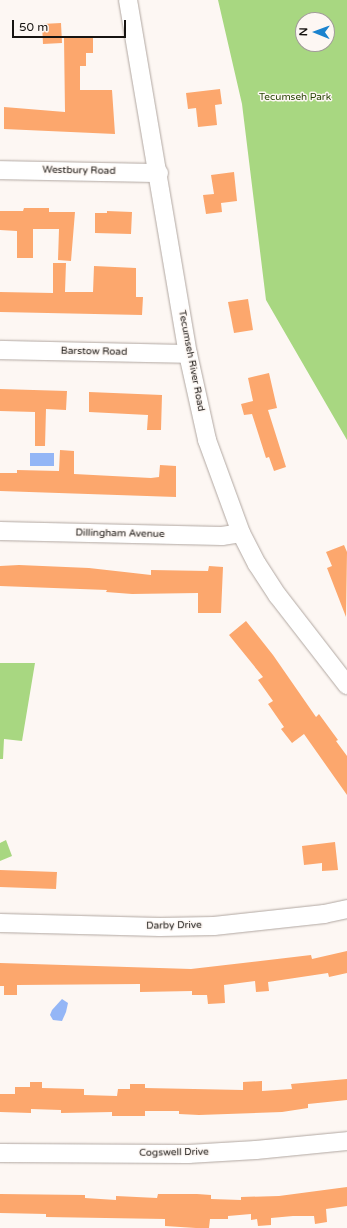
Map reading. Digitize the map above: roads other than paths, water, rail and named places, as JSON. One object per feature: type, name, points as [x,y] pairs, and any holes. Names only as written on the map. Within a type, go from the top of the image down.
[{"type":"street","name":"Tecumseh River Road","points":[[128,0],[159,173],[188,354],[207,440],[241,533],[278,596],[347,685]]},
{"type":"street","name":"Westbury Road","points":[[0,170],[159,173]]},
{"type":"street","name":"Barstow Road","points":[[0,350],[188,354]]},
{"type":"street","name":"Dillingham Avenue","points":[[0,531],[222,536],[241,533]]},
{"type":"street","name":"Darby Drive","points":[[0,923],[160,927],[214,926],[324,914],[347,908]]},
{"type":"street","name":"Cogswell Drive","points":[[0,1153],[188,1154],[256,1150],[347,1141]]},
{"type":"water","points":[[30,453],[54,453],[54,466],[30,466]]},
{"type":"water","points":[[62,999],[68,1003],[66,1012],[62,1021],[53,1020],[50,1015],[52,1010]]},
{"type":"park label","name":"Tecumseh Park","points":[[295,98]]}]
